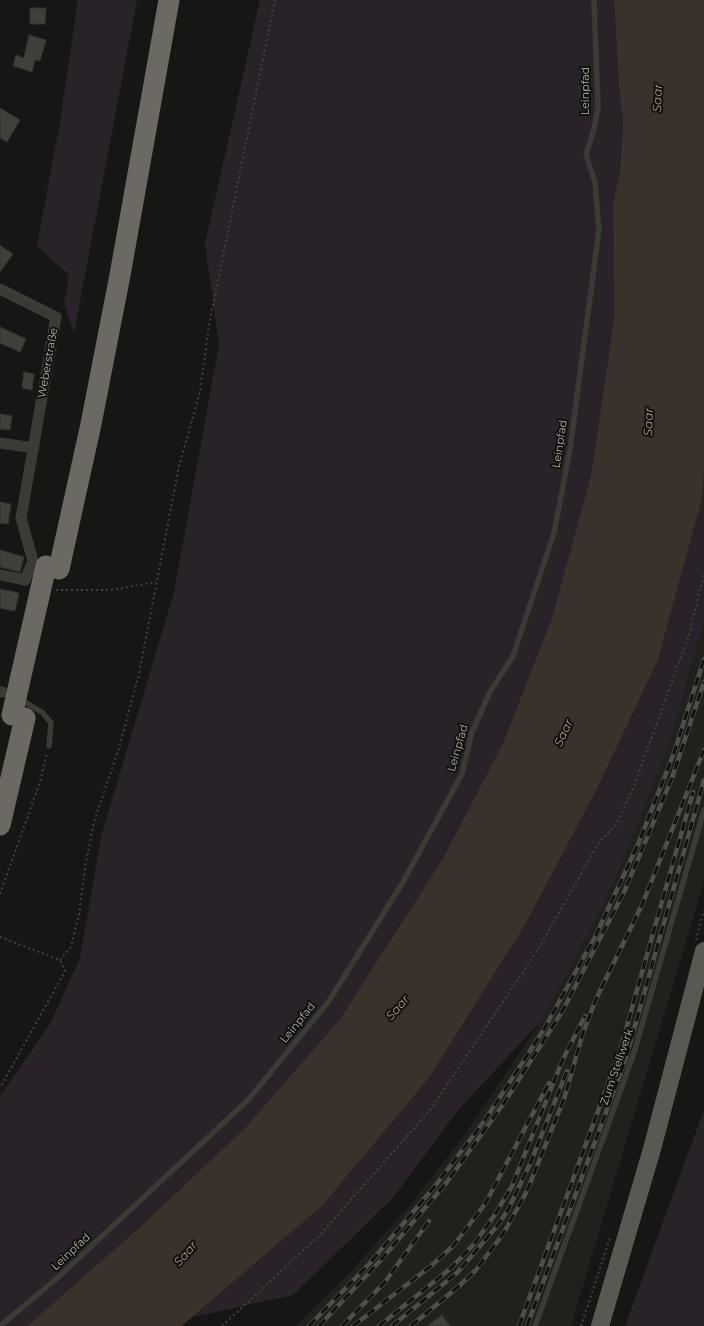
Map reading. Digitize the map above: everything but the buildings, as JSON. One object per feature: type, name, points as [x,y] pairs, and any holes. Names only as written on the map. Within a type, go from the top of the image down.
[{"type":"highway","points":[[52,568],[77,420],[106,271],[154,0]]},
{"type":"highway","points":[[0,825],[20,711],[52,568],[91,424],[120,275],[169,0]]},
{"type":"highway","points":[[0,765],[20,711]]},
{"type":"main road","points":[[600,1326],[652,1149],[704,951]]},
{"type":"street","name":"Weberstraße","points":[[0,289],[56,317],[34,448]]},
{"type":"street","points":[[0,443],[34,448],[21,518],[33,561],[25,580],[0,575]]},
{"type":"lane","name":"Leinpfad","points":[[0,1326],[55,1280],[248,1100],[329,1001],[403,882],[462,774],[472,732],[490,692],[513,656],[552,540],[570,449],[599,230],[595,182],[586,155],[594,129],[598,108],[594,0]]},
{"type":"lane","points":[[46,597],[48,590]]},
{"type":"lane","points":[[1,692],[20,711],[43,713],[51,723],[50,746]]},
{"type":"lane","points":[[20,711],[26,693]]},
{"type":"lane","name":"Zum Stellwerk","points":[[535,1326],[633,1056],[704,810]]},
{"type":"path","points":[[60,960],[71,946],[80,914],[85,868],[94,822],[119,748],[139,674],[179,466],[200,392],[209,325],[275,0]]},
{"type":"path","points":[[222,1326],[319,1236],[431,1109],[539,948],[599,842],[616,824],[634,786],[689,635],[704,574]]},
{"type":"path","points":[[65,591],[111,590],[156,582]]},
{"type":"path","points":[[0,894],[40,782],[50,746]]},
{"type":"path","points":[[0,937],[60,960]]},
{"type":"path","points":[[0,1088],[64,971],[60,960]]},
{"type":"shaded area","points":[[78,0],[137,0],[74,333],[64,304],[69,275],[37,246],[60,122]]},
{"type":"shaded area","points":[[260,0],[614,0],[619,89],[623,120],[620,170],[613,203],[614,319],[591,475],[551,621],[502,745],[443,858],[340,1019],[245,1128],[141,1226],[27,1326],[0,1326],[0,1096],[50,1024],[80,958],[101,837],[174,592],[219,344],[205,244]]},
{"type":"shaded area","points":[[704,471],[704,622],[672,734],[631,841],[599,912],[541,1021],[459,1109],[392,1199],[293,1295],[193,1317],[322,1206],[429,1078],[525,925],[597,789],[658,660],[702,499]]},
{"type":"shaded area","points":[[704,622],[704,881],[571,1326],[295,1326],[338,1285],[406,1210],[463,1137],[541,1021],[682,701]]},
{"type":"shaded area","points":[[704,1110],[704,1326],[625,1326]]},
{"type":"water","name":"Saar","points":[[614,0],[704,0],[704,471],[702,499],[658,660],[597,789],[525,925],[429,1078],[322,1206],[182,1326],[27,1326],[141,1226],[245,1128],[340,1019],[443,858],[502,745],[551,621],[591,475],[614,319],[613,203],[620,170],[623,120],[619,89]]},
{"type":"railway","points":[[309,1326],[369,1264],[435,1186],[485,1120],[543,1031],[596,935],[639,842],[674,753],[704,659]]},
{"type":"railway","points":[[319,1326],[380,1261],[447,1182],[504,1103],[563,1010],[625,890],[672,778],[704,682]]},
{"type":"railway","points":[[411,1326],[476,1270],[503,1234],[527,1191],[564,1099],[583,1033],[596,999],[642,905],[704,750]]},
{"type":"railway","points":[[527,1326],[626,1058],[704,780]]},
{"type":"railway","points":[[519,1326],[619,1054],[693,792]]},
{"type":"railway","points":[[379,1326],[451,1268],[474,1244],[494,1216],[512,1186],[563,1059],[585,1016]]},
{"type":"railway","points":[[392,1326],[457,1273],[497,1226],[508,1210],[530,1164],[567,1071]]},
{"type":"railway","points":[[353,1326],[431,1266],[453,1246],[485,1204],[549,1083]]},
{"type":"railway","points":[[342,1326],[385,1282],[429,1221]]}]
